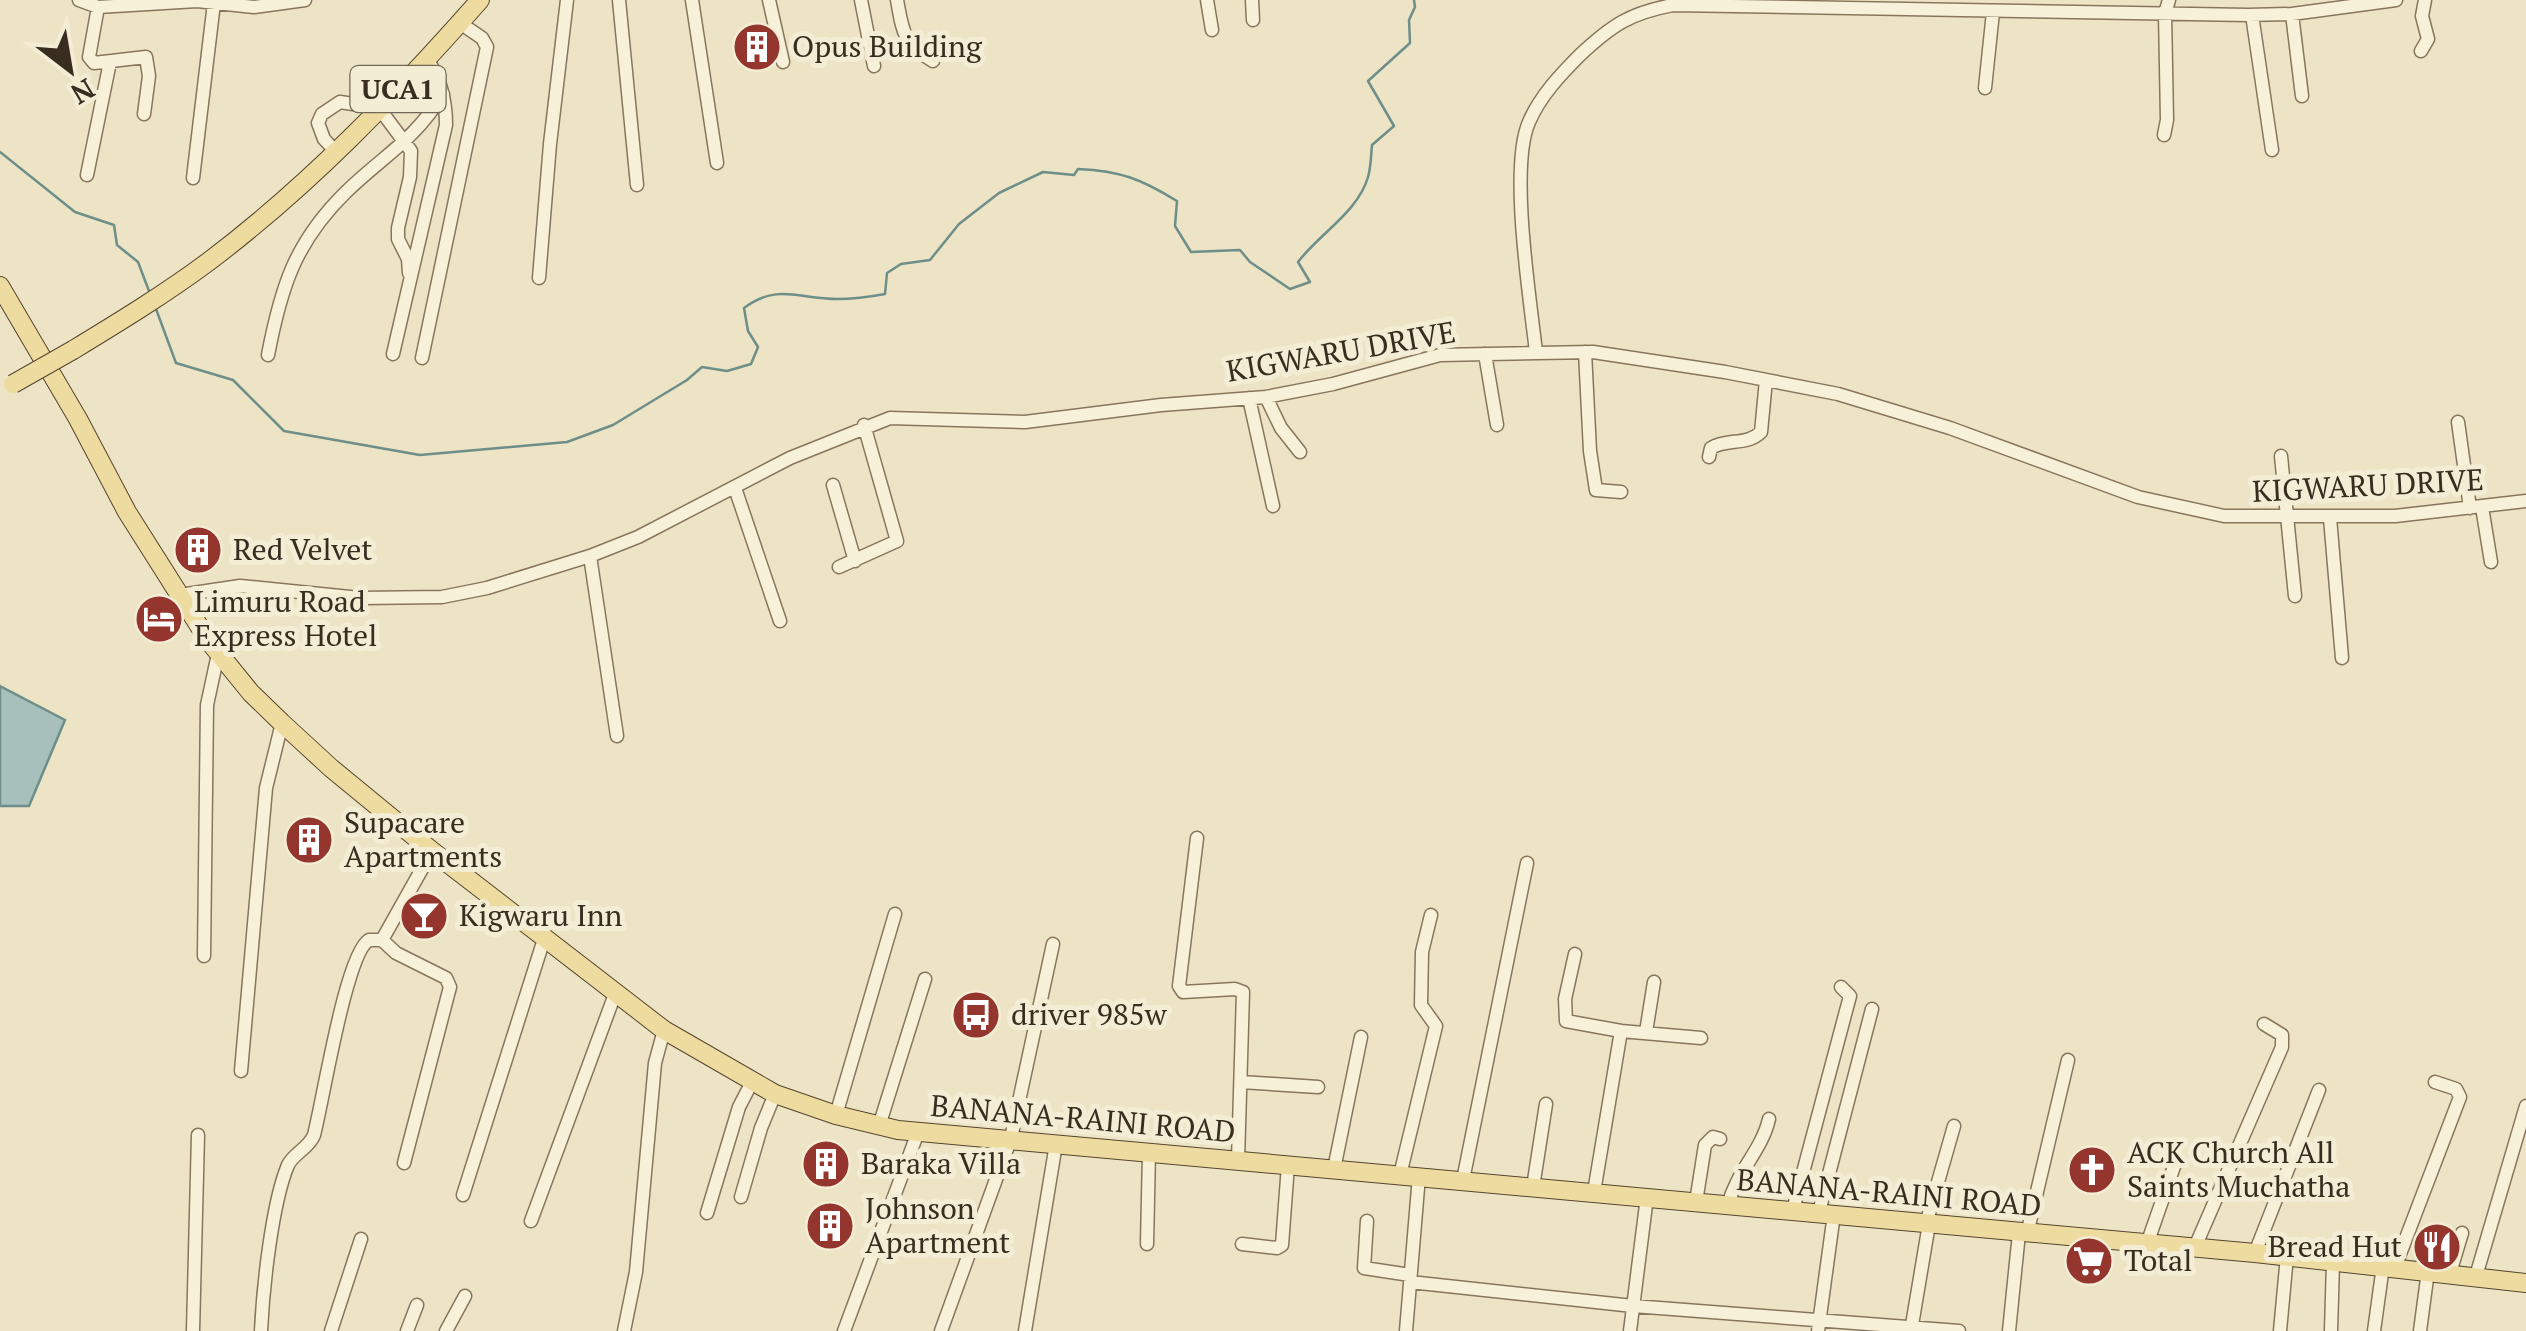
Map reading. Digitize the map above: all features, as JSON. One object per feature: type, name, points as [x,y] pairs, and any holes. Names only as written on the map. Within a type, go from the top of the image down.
[{"type":"main road","name":"UCA1","points":[[0,390],[73,350],[209,262],[312,176],[480,0]]},
{"type":"main road","name":"BANANA-RAINI ROAD","points":[[0,286],[128,512],[218,654],[251,693],[331,768],[615,994],[664,1030],[775,1094],[836,1115],[918,1132],[2196,1247],[2526,1283]]},
{"type":"street","points":[[79,0],[98,7],[214,3],[254,7],[305,0]]},
{"type":"street","points":[[539,278],[567,0]]},
{"type":"street","points":[[619,0],[637,185]]},
{"type":"street","points":[[692,0],[718,162]]},
{"type":"street","points":[[770,0],[783,62]]},
{"type":"street","points":[[861,0],[874,66]]},
{"type":"street","points":[[897,0],[907,41],[914,50],[934,61]]},
{"type":"street","points":[[1207,0],[1212,30]]},
{"type":"street","points":[[1252,0],[1253,20]]},
{"type":"street","points":[[2250,0],[2249,15],[2272,150]]},
{"type":"street","points":[[1536,352],[1522,175],[1522,144],[1529,121],[1562,72],[1612,26],[1642,11],[1699,3],[1993,12],[2051,6],[2167,7],[2249,15],[2292,14],[2396,0]]},
{"type":"street","points":[[2421,51],[2428,44],[2422,16],[2425,0]]},
{"type":"street","points":[[193,178],[214,3]]},
{"type":"street","points":[[98,7],[88,57],[94,64],[142,55],[148,60],[144,114]]},
{"type":"street","points":[[2164,134],[2167,7]]},
{"type":"street","points":[[1985,88],[1993,12]]},
{"type":"street","points":[[2292,14],[2302,96]]},
{"type":"street","points":[[422,358],[487,47],[482,38],[460,22]]},
{"type":"street","points":[[393,354],[446,125],[443,94],[436,71],[426,58]]},
{"type":"street","points":[[87,174],[110,62]]},
{"type":"street","points":[[268,355],[278,303],[308,235],[348,190],[424,124],[443,94]]},
{"type":"street","points":[[336,152],[320,132],[318,122],[332,105],[347,101],[379,108],[391,127],[407,141],[412,161],[398,239],[408,259],[409,286]]},
{"type":"street","points":[[1585,352],[1596,490],[1621,492]]},
{"type":"street","name":"KIGWARU DRIVE","points":[[180,595],[240,586],[360,598],[442,597],[487,588],[590,556],[638,536],[790,458],[890,418],[1025,422],[1266,397],[1333,384],[1440,355],[1585,352],[1838,394],[1950,428],[2138,498],[2224,516],[2395,516],[2526,501]]},
{"type":"street","points":[[1485,354],[1497,425]]},
{"type":"street","points":[[1709,456],[1717,444],[1750,440],[1761,432],[1766,380]]},
{"type":"street","points":[[1266,397],[1281,428],[1300,452]]},
{"type":"street","points":[[1250,398],[1274,506]]},
{"type":"street","points":[[2458,422],[2490,562]]},
{"type":"street","points":[[839,567],[893,546],[898,536],[864,426]]},
{"type":"street","points":[[2281,456],[2295,596]]},
{"type":"street","points":[[833,486],[855,560]]},
{"type":"street","points":[[735,488],[780,621]]},
{"type":"street","points":[[2330,518],[2342,658]]},
{"type":"street","points":[[590,556],[617,736]]},
{"type":"street","points":[[204,956],[207,705],[218,654]]},
{"type":"street","points":[[241,1071],[266,788],[282,723]]},
{"type":"street","points":[[1197,838],[1179,986],[1187,992],[1243,992],[1238,1160]]},
{"type":"street","points":[[382,940],[432,851]]},
{"type":"street","points":[[1463,1180],[1527,863]]},
{"type":"street","points":[[836,1115],[895,914]]},
{"type":"street","points":[[1406,1331],[1409,1176],[1436,1026],[1421,1004],[1422,952],[1430,915]]},
{"type":"street","points":[[463,1196],[544,939]]},
{"type":"street","points":[[261,1331],[275,1217],[288,1164],[312,1142],[346,985],[358,949],[369,940],[382,940],[396,953],[446,978],[450,986],[404,1163]]},
{"type":"street","points":[[941,1331],[1011,1138],[1053,944]]},
{"type":"street","points":[[1575,954],[1564,1019],[1621,1031],[1701,1038]]},
{"type":"street","points":[[878,1126],[925,979]]},
{"type":"street","points":[[1646,1032],[1654,982]]},
{"type":"street","points":[[1793,1210],[1850,996],[1841,987]]},
{"type":"street","points":[[531,1220],[615,994]]},
{"type":"street","points":[[1818,1326],[1826,1213],[1872,1010]]},
{"type":"street","points":[[2196,1247],[2282,1047],[2282,1035],[2264,1024]]},
{"type":"street","points":[[624,1331],[636,1272],[656,1063],[664,1030]]},
{"type":"street","points":[[1594,1192],[1621,1031]]},
{"type":"street","points":[[1334,1169],[1362,1037]]},
{"type":"street","points":[[2009,1331],[2023,1233],[2068,1060]]},
{"type":"street","points":[[707,1213],[738,1107],[752,1082]]},
{"type":"street","points":[[1241,1082],[1318,1087]]},
{"type":"street","points":[[2374,1331],[2389,1266],[2460,1098],[2456,1089],[2435,1082]]},
{"type":"street","points":[[2255,1253],[2319,1090]]},
{"type":"street","points":[[741,1197],[775,1094]]},
{"type":"street","points":[[1533,1187],[1546,1104]]},
{"type":"street","points":[[2476,1276],[2526,1106]]},
{"type":"street","points":[[1728,1204],[1738,1175],[1761,1141],[1769,1119]]},
{"type":"street","points":[[1911,1330],[1927,1224],[1954,1126]]},
{"type":"street","points":[[844,1331],[918,1132]]},
{"type":"street","points":[[193,1331],[198,1136]]},
{"type":"street","points":[[1696,1202],[1705,1145],[1713,1137],[1720,1139]]},
{"type":"street","points":[[1025,1331],[1056,1144]]},
{"type":"street","points":[[1147,1244],[1148,1152]]},
{"type":"street","points":[[2147,1244],[2176,1158]]},
{"type":"street","points":[[1242,1244],[1277,1248],[1282,1245],[1288,1165]]},
{"type":"street","points":[[1630,1331],[1648,1197]]},
{"type":"street","points":[[1367,1221],[1364,1268],[1410,1279],[1818,1326],[1959,1331]]},
{"type":"street","points":[[2450,1274],[2462,1233]]},
{"type":"street","points":[[331,1331],[362,1238]]},
{"type":"street","points":[[2280,1331],[2287,1256]]},
{"type":"street","points":[[2330,1331],[2333,1262]]},
{"type":"street","points":[[2420,1331],[2428,1271]]},
{"type":"street","points":[[446,1331],[465,1296]]},
{"type":"street","points":[[407,1331],[418,1305]]},
{"type":"water","points":[[0,686],[65,720],[29,806],[0,806]]},
{"type":"waterway","points":[[156,309],[176,363],[233,380],[284,431],[420,455],[567,442],[613,425],[702,367],[727,371],[751,364],[758,347],[748,331],[744,308],[756,300],[778,294],[837,299],[885,294],[887,273],[901,264],[930,260],[959,224],[999,193],[1043,172],[1107,172],[1152,187],[1177,201],[1175,226],[1191,252],[1240,250],[1250,262],[1290,289],[1310,282],[1298,262],[1356,201],[1368,177],[1372,145],[1394,126],[1368,81],[1410,43],[1409,20],[1414,0]]},
{"type":"waterway","points":[[0,152],[75,212],[114,225],[117,245],[138,262],[149,291]]},
{"type":"place","name":"Opus Building","points":[[757,47]]},
{"type":"place","name":"Red Velvet","points":[[198,550]]},
{"type":"place","name":"Limuru Road Express Hotel","points":[[159,619]]},
{"type":"place","name":"Supacare Apartments","points":[[309,840]]},
{"type":"place","name":"Kigwaru Inn","points":[[424,916]]},
{"type":"place","name":"driver 985w","points":[[976,1015]]},
{"type":"place","name":"Baraka Villa","points":[[826,1164]]},
{"type":"place","name":"ACK Church All Saints Muchatha","points":[[2092,1170]]},
{"type":"place","name":"Johnson Apartment","points":[[830,1226]]},
{"type":"place","name":"Bread Hut","points":[[2437,1247]]},
{"type":"place","name":"Total","points":[[2089,1261]]}]
